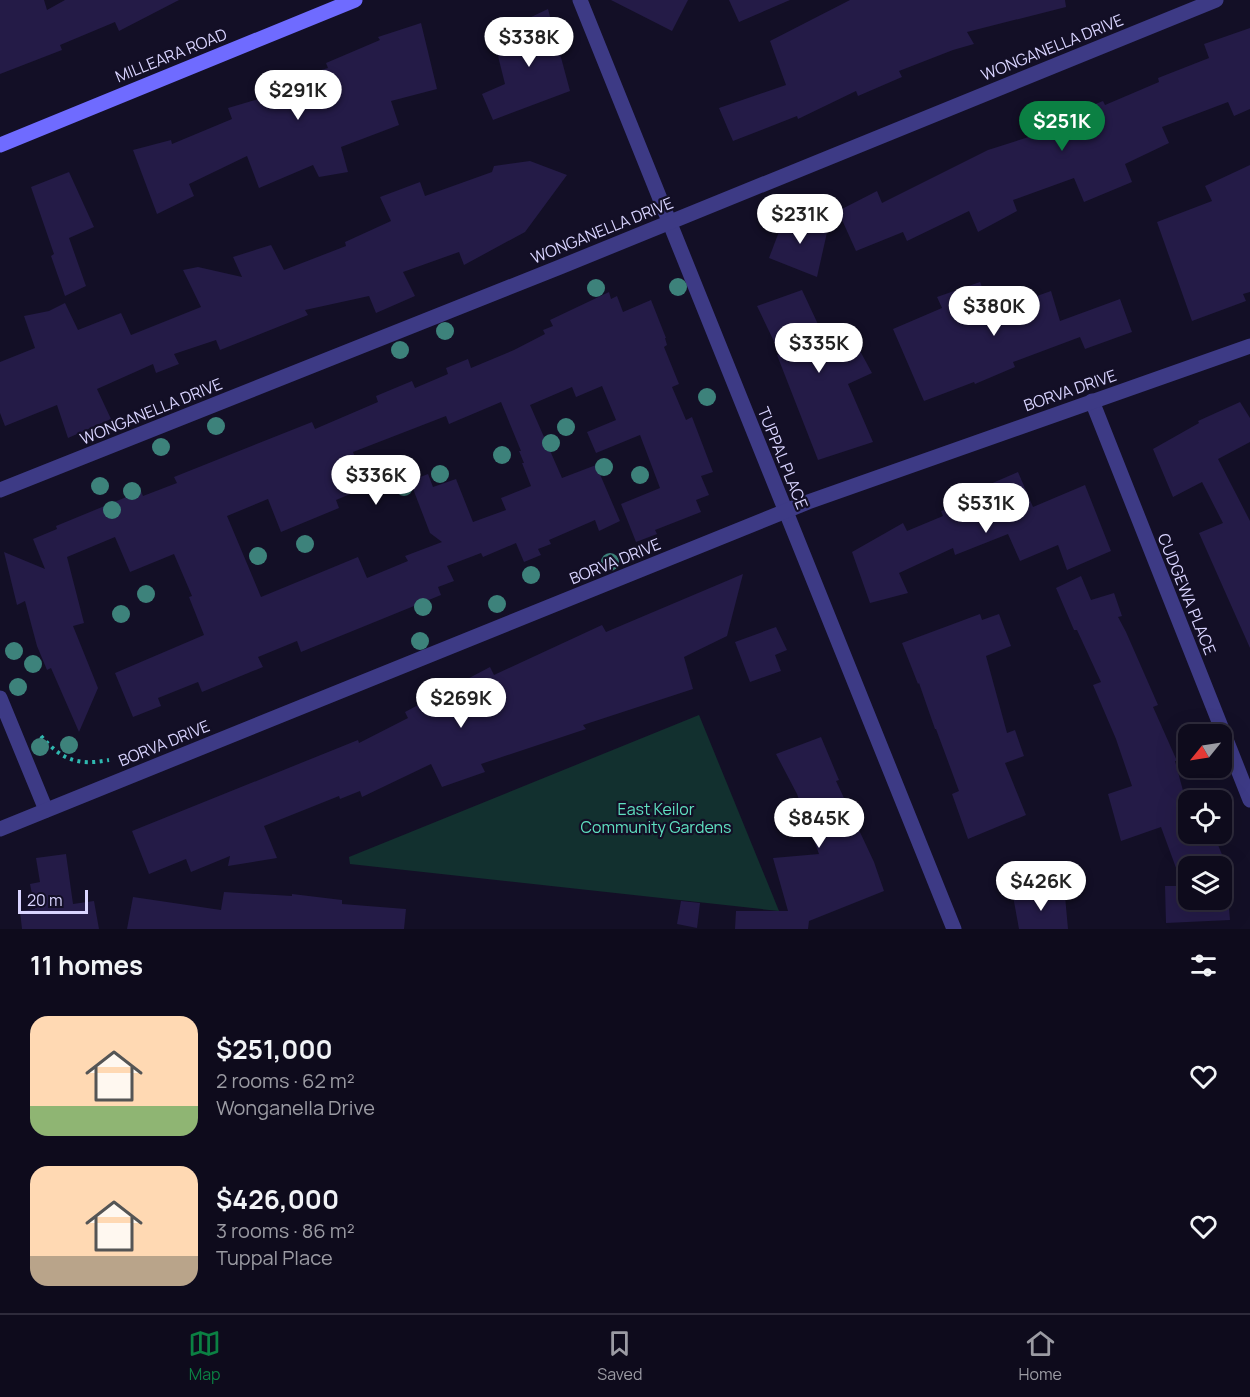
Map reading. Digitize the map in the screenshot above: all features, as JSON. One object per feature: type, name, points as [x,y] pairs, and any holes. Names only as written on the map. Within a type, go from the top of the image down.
[{"type":"main road","name":"MILLEARA ROAD","points":[[0,145],[355,0]]},
{"type":"street","name":"TUPPAL PLACE","points":[[580,0],[954,929]]},
{"type":"street","name":"WONGANELLA DRIVE","points":[[0,490],[1216,0]]},
{"type":"street","name":"BORVA DRIVE","points":[[0,829],[808,502],[1250,346]]},
{"type":"street","name":"CUDGEWA PLACE","points":[[1092,401],[1250,800]]},
{"type":"street","points":[[0,698],[46,810]]},
{"type":"path","points":[[41,736],[52,748],[77,762],[92,763],[109,760]]},
{"type":"green space","name":"East Keilor Community Gardens","points":[[699,715],[779,911],[350,864],[349,857]]},
{"type":"building","points":[[0,0],[44,0],[47,10],[65,0],[179,0],[119,31],[115,22],[60,45],[62,50],[0,74]]},
{"type":"building","points":[[611,0],[688,0],[672,31]]},
{"type":"building","points":[[729,0],[790,0],[739,22]]},
{"type":"building","points":[[850,0],[1065,0],[1066,7],[967,32],[974,44],[899,71],[902,77],[858,96],[856,91],[798,119],[797,116],[733,141],[719,108],[786,85],[770,41]]},
{"type":"building","points":[[548,9],[570,91],[493,120],[482,94],[505,84],[497,52],[517,43],[510,27]]},
{"type":"building","points":[[421,23],[437,89],[391,101],[399,125],[341,147],[348,172],[319,177],[313,165],[259,188],[247,156],[189,184],[194,196],[157,214],[133,150],[171,140],[172,144],[232,119],[228,108],[276,94],[271,85],[328,68],[326,63],[380,40],[378,37]]},
{"type":"building","points":[[1250,28],[1250,109],[1234,116],[1228,102],[1162,127],[1169,143],[1125,164],[1132,182],[1084,202],[1074,178],[1013,200],[1017,211],[978,232],[969,211],[907,241],[903,232],[856,251],[838,211],[877,191],[882,203],[988,150],[1054,129],[1051,122],[1103,101],[1105,105],[1159,82],[1158,78],[1209,58],[1204,44]]},
{"type":"building","points":[[530,161],[567,175],[525,232],[464,265],[459,252],[403,272],[415,296],[376,313],[369,296],[305,310],[308,315],[220,350],[216,340],[174,354],[179,364],[156,373],[153,364],[97,389],[111,419],[68,438],[57,405],[5,426],[0,413],[0,362],[35,348],[24,316],[49,311],[65,303],[78,330],[121,313],[131,335],[201,307],[183,270],[198,267],[242,277],[233,257],[271,245],[284,270],[346,246],[345,242],[391,221],[380,197],[420,182],[425,196],[492,172],[494,166]]},
{"type":"building","points":[[1250,165],[1250,292],[1243,294],[1246,301],[1192,321],[1157,222],[1212,201],[1205,186]]},
{"type":"building","points":[[69,172],[94,227],[69,238],[86,286],[65,296],[51,256],[54,254],[31,187]]},
{"type":"building","points":[[785,216],[828,228],[817,277],[769,258]]},
{"type":"building","points":[[980,282],[992,312],[1051,291],[1060,321],[1120,299],[1132,332],[1085,349],[1080,337],[1013,362],[1015,367],[975,384],[974,382],[924,401],[893,329],[942,308],[937,297]]},
{"type":"building","points":[[802,290],[823,335],[846,325],[872,373],[848,384],[873,442],[818,460],[777,355],[780,354],[757,306]]},
{"type":"building","points":[[609,292],[611,299],[617,296],[623,312],[651,300],[666,338],[667,345],[664,347],[679,384],[672,387],[686,420],[692,417],[713,472],[701,476],[709,495],[696,500],[701,512],[655,530],[657,534],[636,542],[621,504],[660,488],[640,435],[596,453],[587,432],[616,420],[602,386],[576,397],[572,387],[530,405],[562,478],[596,465],[620,521],[599,531],[595,520],[549,540],[551,544],[538,549],[541,555],[524,562],[516,543],[483,557],[481,553],[447,566],[454,581],[438,587],[441,595],[301,652],[297,641],[258,657],[263,667],[202,692],[198,682],[158,698],[161,706],[133,717],[115,673],[204,635],[189,597],[192,596],[174,554],[130,572],[115,537],[67,557],[84,623],[73,626],[98,688],[79,732],[51,668],[47,670],[37,646],[25,601],[17,605],[4,552],[45,569],[33,539],[57,529],[56,526],[141,491],[143,496],[177,483],[174,477],[312,422],[315,429],[378,402],[376,396],[412,381],[415,388],[448,374],[446,368],[468,359],[471,368],[545,334],[543,330],[553,326],[550,320]],"holes":[[[501,402],[521,451],[519,451],[524,463],[522,463],[531,486],[501,498],[506,510],[473,522],[456,479],[433,487],[428,474],[410,481],[430,533],[442,542],[405,556],[408,561],[367,578],[358,557],[261,597],[227,516],[268,499],[281,532],[339,508],[336,500],[355,492],[351,482],[363,477],[353,452],[446,416],[449,424]]]},
{"type":"building","points":[[1240,402],[1250,418],[1250,442],[1218,459],[1250,521],[1250,648],[1199,533],[1223,523],[1202,482],[1173,497],[1153,449],[1199,423],[1198,421]]},
{"type":"building","points":[[1018,472],[1033,507],[1085,485],[1111,551],[1067,570],[1058,545],[1020,561],[1008,534],[955,555],[953,548],[899,573],[908,593],[870,603],[852,552],[903,523],[907,531],[943,516],[941,511],[991,493],[988,485]]},
{"type":"building","points":[[743,574],[727,636],[684,657],[693,689],[583,725],[586,729],[481,764],[485,772],[442,787],[431,764],[362,797],[360,791],[340,799],[339,796],[264,826],[277,858],[228,866],[230,856],[191,872],[186,859],[149,874],[132,831],[358,740],[359,743],[408,718],[405,712],[490,667],[494,675],[602,625],[606,632]]},
{"type":"building","points":[[1081,576],[1091,600],[1114,593],[1122,616],[1118,617],[1158,705],[1153,707],[1177,761],[1175,761],[1178,778],[1183,790],[1178,790],[1178,844],[1218,844],[1223,856],[1178,856],[1178,873],[1161,827],[1121,841],[1108,794],[1132,786],[1116,739],[1093,685],[1101,682],[1077,630],[1074,630],[1056,588]]},
{"type":"building","points":[[980,614],[982,620],[999,614],[1011,646],[986,656],[1007,733],[1015,730],[1024,756],[1005,763],[1026,815],[968,839],[952,794],[959,791],[902,643]]},
{"type":"building","points":[[776,627],[787,650],[775,655],[781,671],[750,682],[735,642]]},
{"type":"building","points":[[821,737],[839,780],[836,781],[874,862],[884,891],[809,921],[808,929],[735,929],[736,911],[788,911],[773,858],[819,854],[797,794],[776,754]]},
{"type":"building","points":[[66,854],[73,904],[94,901],[99,929],[22,929],[20,911],[35,909],[30,884],[40,882],[36,858]]},
{"type":"building","points":[[1165,886],[1178,886],[1178,910],[1229,910],[1230,920],[1166,923]]},
{"type":"building","points":[[224,892],[292,896],[292,894],[342,900],[342,904],[406,909],[404,929],[127,929],[133,897],[221,910]]},
{"type":"building","points":[[1013,896],[1065,896],[1068,929],[1019,929]]},
{"type":"building","points":[[681,901],[700,903],[697,928],[677,924]]}]
